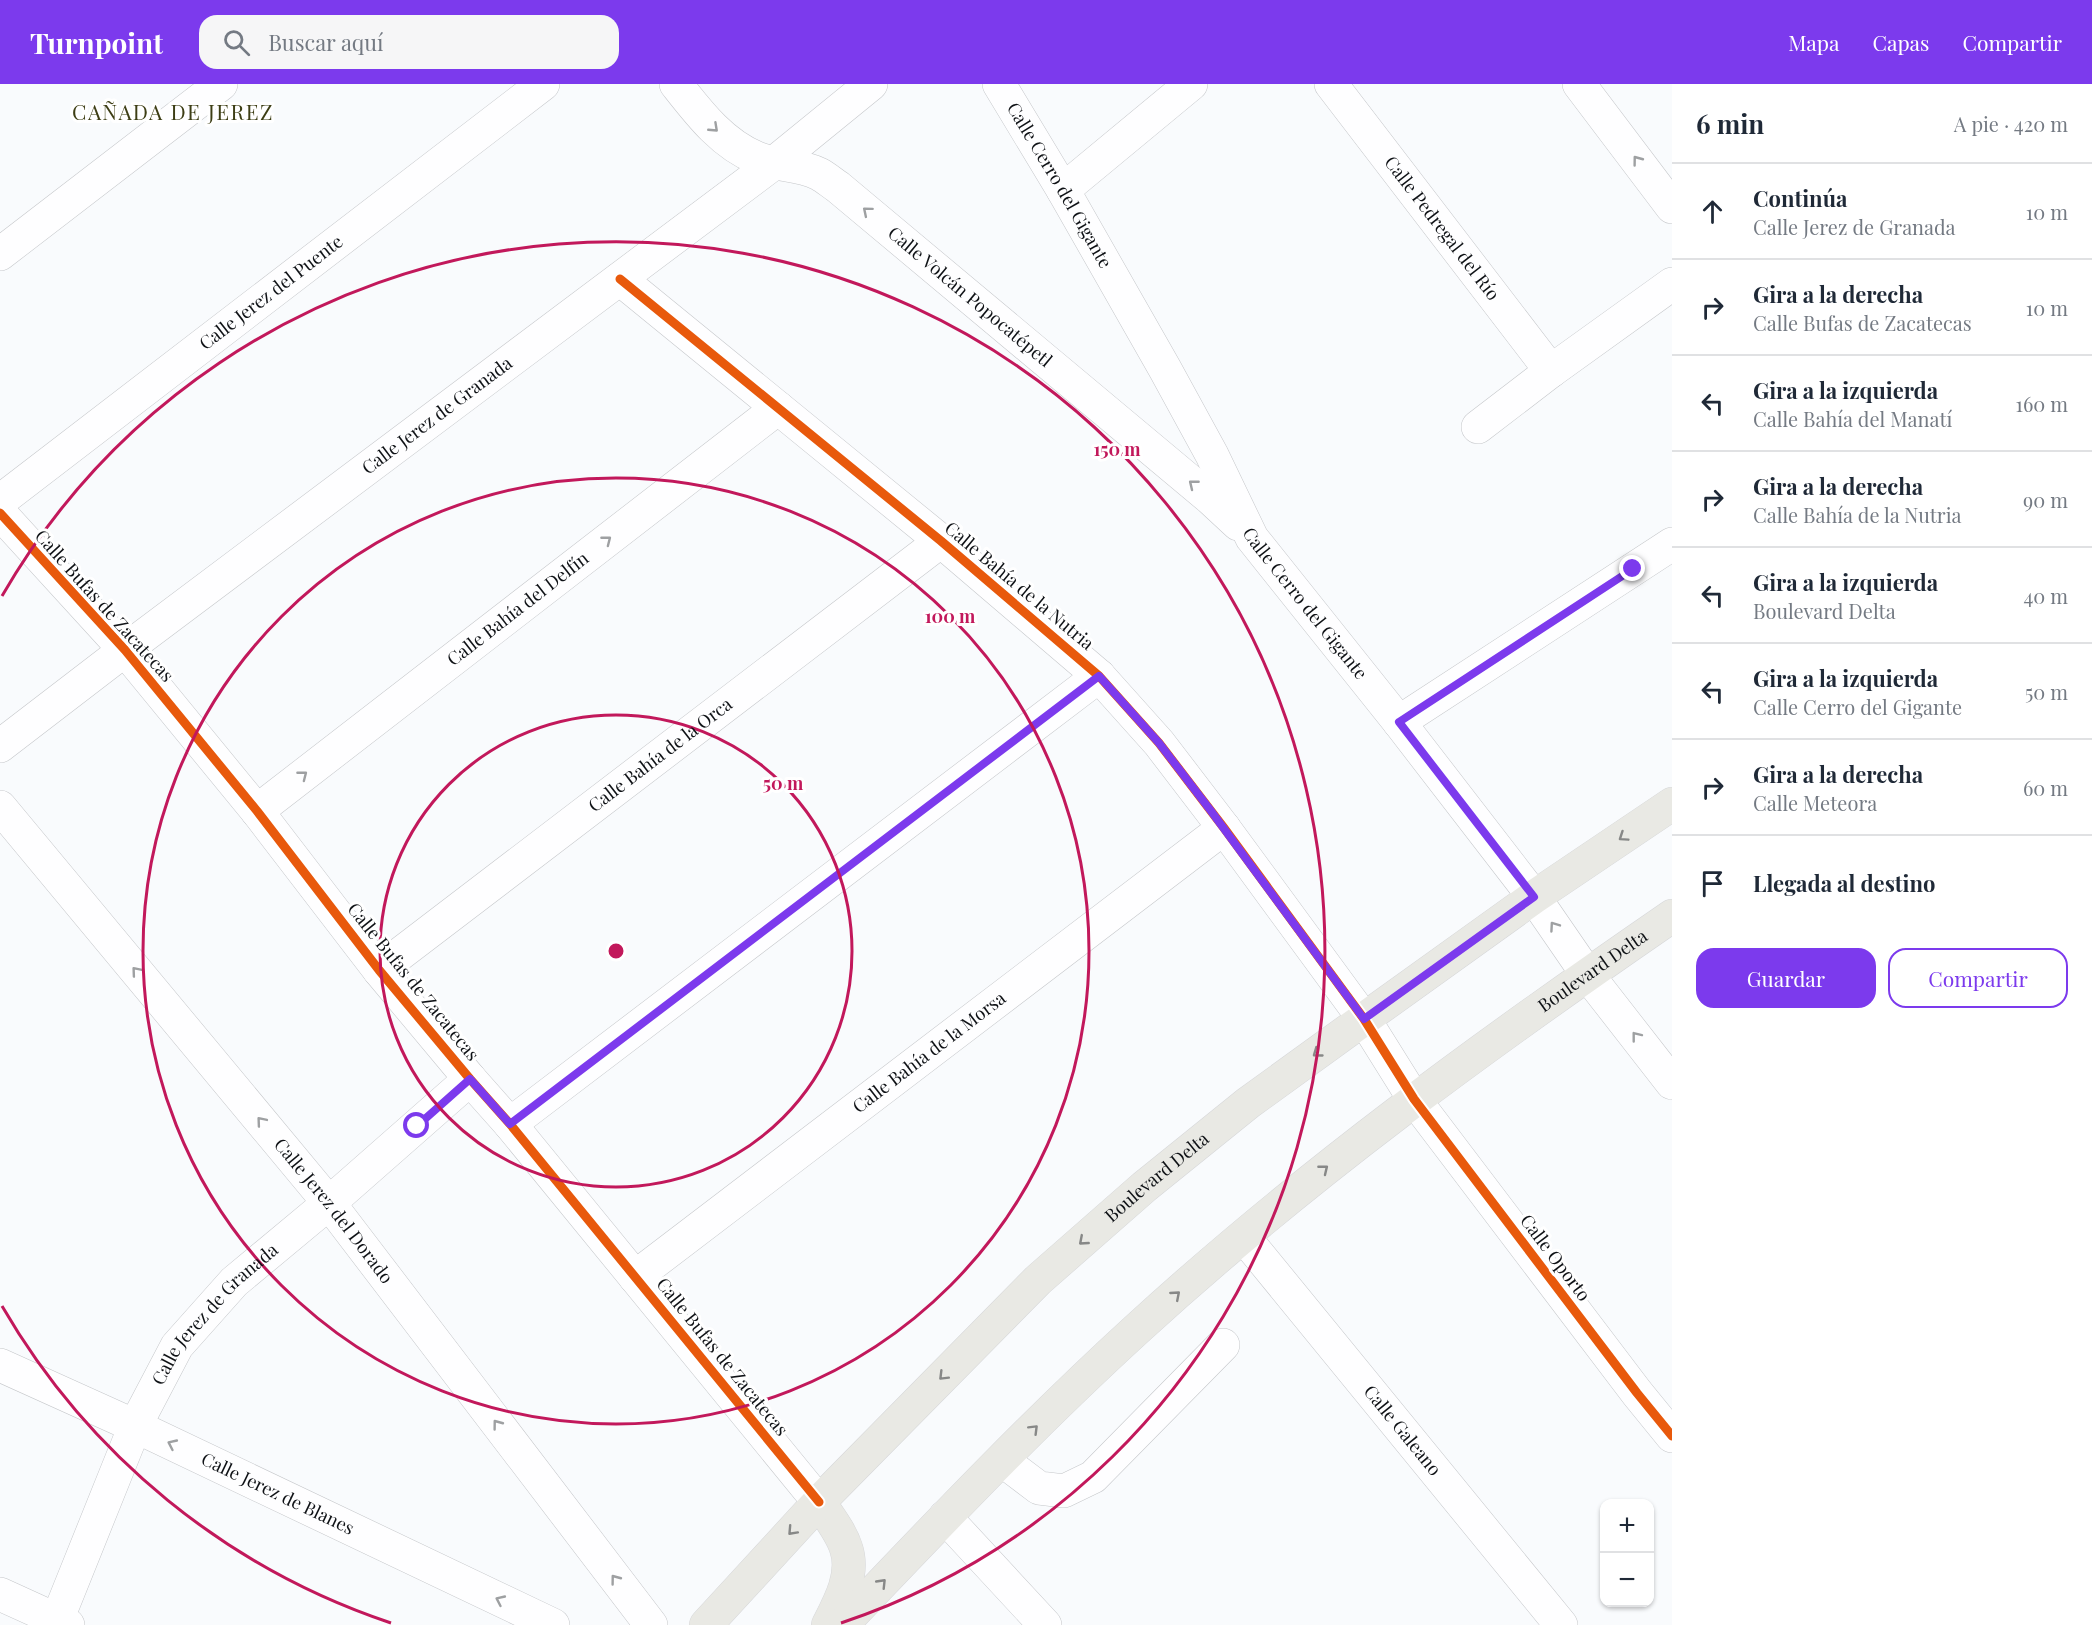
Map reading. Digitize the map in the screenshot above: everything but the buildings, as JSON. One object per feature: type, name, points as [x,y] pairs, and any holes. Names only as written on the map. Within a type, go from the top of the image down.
[{"type":"main road","name":"Boulevard Delta","points":[[706,1625],[819,1502],[1038,1280],[1144,1187],[1248,1103],[1534,897],[1672,804]]},
{"type":"main road","name":"Boulevard Delta","points":[[842,1625],[945,1517],[1137,1329],[1322,1170],[1414,1099],[1587,974],[1672,916]]},
{"type":"main road","points":[[819,1502],[846,1547],[850,1565],[846,1585],[828,1625]]},
{"type":"street","points":[[0,254],[221,84]]},
{"type":"street","name":"Calle Jerez del Puente","points":[[0,501],[543,84]]},
{"type":"street","name":"Calle Volcán Popocatépetl","points":[[676,84],[712,127],[736,146],[756,157],[819,174],[838,187],[1210,498],[1252,538]]},
{"type":"street","name":"Calle Jerez de Granada","points":[[0,746],[774,163],[871,84]]},
{"type":"street","name":"Calle Cerro del Gigante","points":[[999,84],[1166,369],[1212,455],[1252,538],[1399,722],[1534,897],[1587,974],[1672,1083]]},
{"type":"street","points":[[1063,190],[1191,84]]},
{"type":"street","name":"Calle Pedregal del Río","points":[[1331,84],[1551,371]]},
{"type":"street","points":[[1579,84],[1672,207]]},
{"type":"street","name":"Calle Bahía de la Nutria","points":[[620,279],[942,541],[1099,676],[1159,743],[1224,828],[1364,1019],[1414,1099]]},
{"type":"street","points":[[1478,427],[1672,284]]},
{"type":"street","name":"Calle Bahía del Delfín","points":[[257,811],[778,408]]},
{"type":"street","name":"Calle Bufas de Zacatecas","points":[[0,513],[125,650],[257,811],[379,969],[510,1124],[819,1502]]},
{"type":"street","name":"Calle Bahía de la Orca","points":[[379,969],[942,541]]},
{"type":"street","points":[[1399,722],[1672,544]]},
{"type":"street","points":[[510,1124],[1099,676]]},
{"type":"street","name":"Calle Jerez del Dorado","points":[[0,807],[329,1203],[651,1625]]},
{"type":"street","name":"Calle Bahía de la Morsa","points":[[634,1277],[1224,828]]},
{"type":"street","name":"Calle Jerez de Granada","points":[[63,1622],[135,1426],[177,1346],[234,1282],[329,1203],[470,1079]]},
{"type":"street","name":"Calle Oporto","points":[[1414,1099],[1672,1436]]},
{"type":"street","name":"Calle Galeano","points":[[1244,1237],[1561,1625]]},
{"type":"street","points":[[1002,1460],[1039,1488],[1064,1491],[1093,1477],[1223,1345]]},
{"type":"street","name":"Calle Jerez de Blanes","points":[[0,1365],[135,1426],[553,1625]]},
{"type":"street","points":[[945,1517],[1045,1625]]},
{"type":"street","points":[[0,1594],[63,1622]]},
{"type":"cycle path","points":[[620,279],[941,541],[1099,676],[1159,743],[1224,828],[1364,1019],[1414,1099],[1672,1436]]},
{"type":"cycle path","points":[[0,513],[125,650],[257,811],[379,970],[510,1124],[819,1502]]},
{"type":"district","name":"CAÑADA DE JEREZ","points":[[173,113]]},
{"type":"route","points":[[417,1126],[470,1079],[510,1124],[1099,676],[1159,743],[1364,1019],[1534,897],[1399,722],[1633,569]]}]
